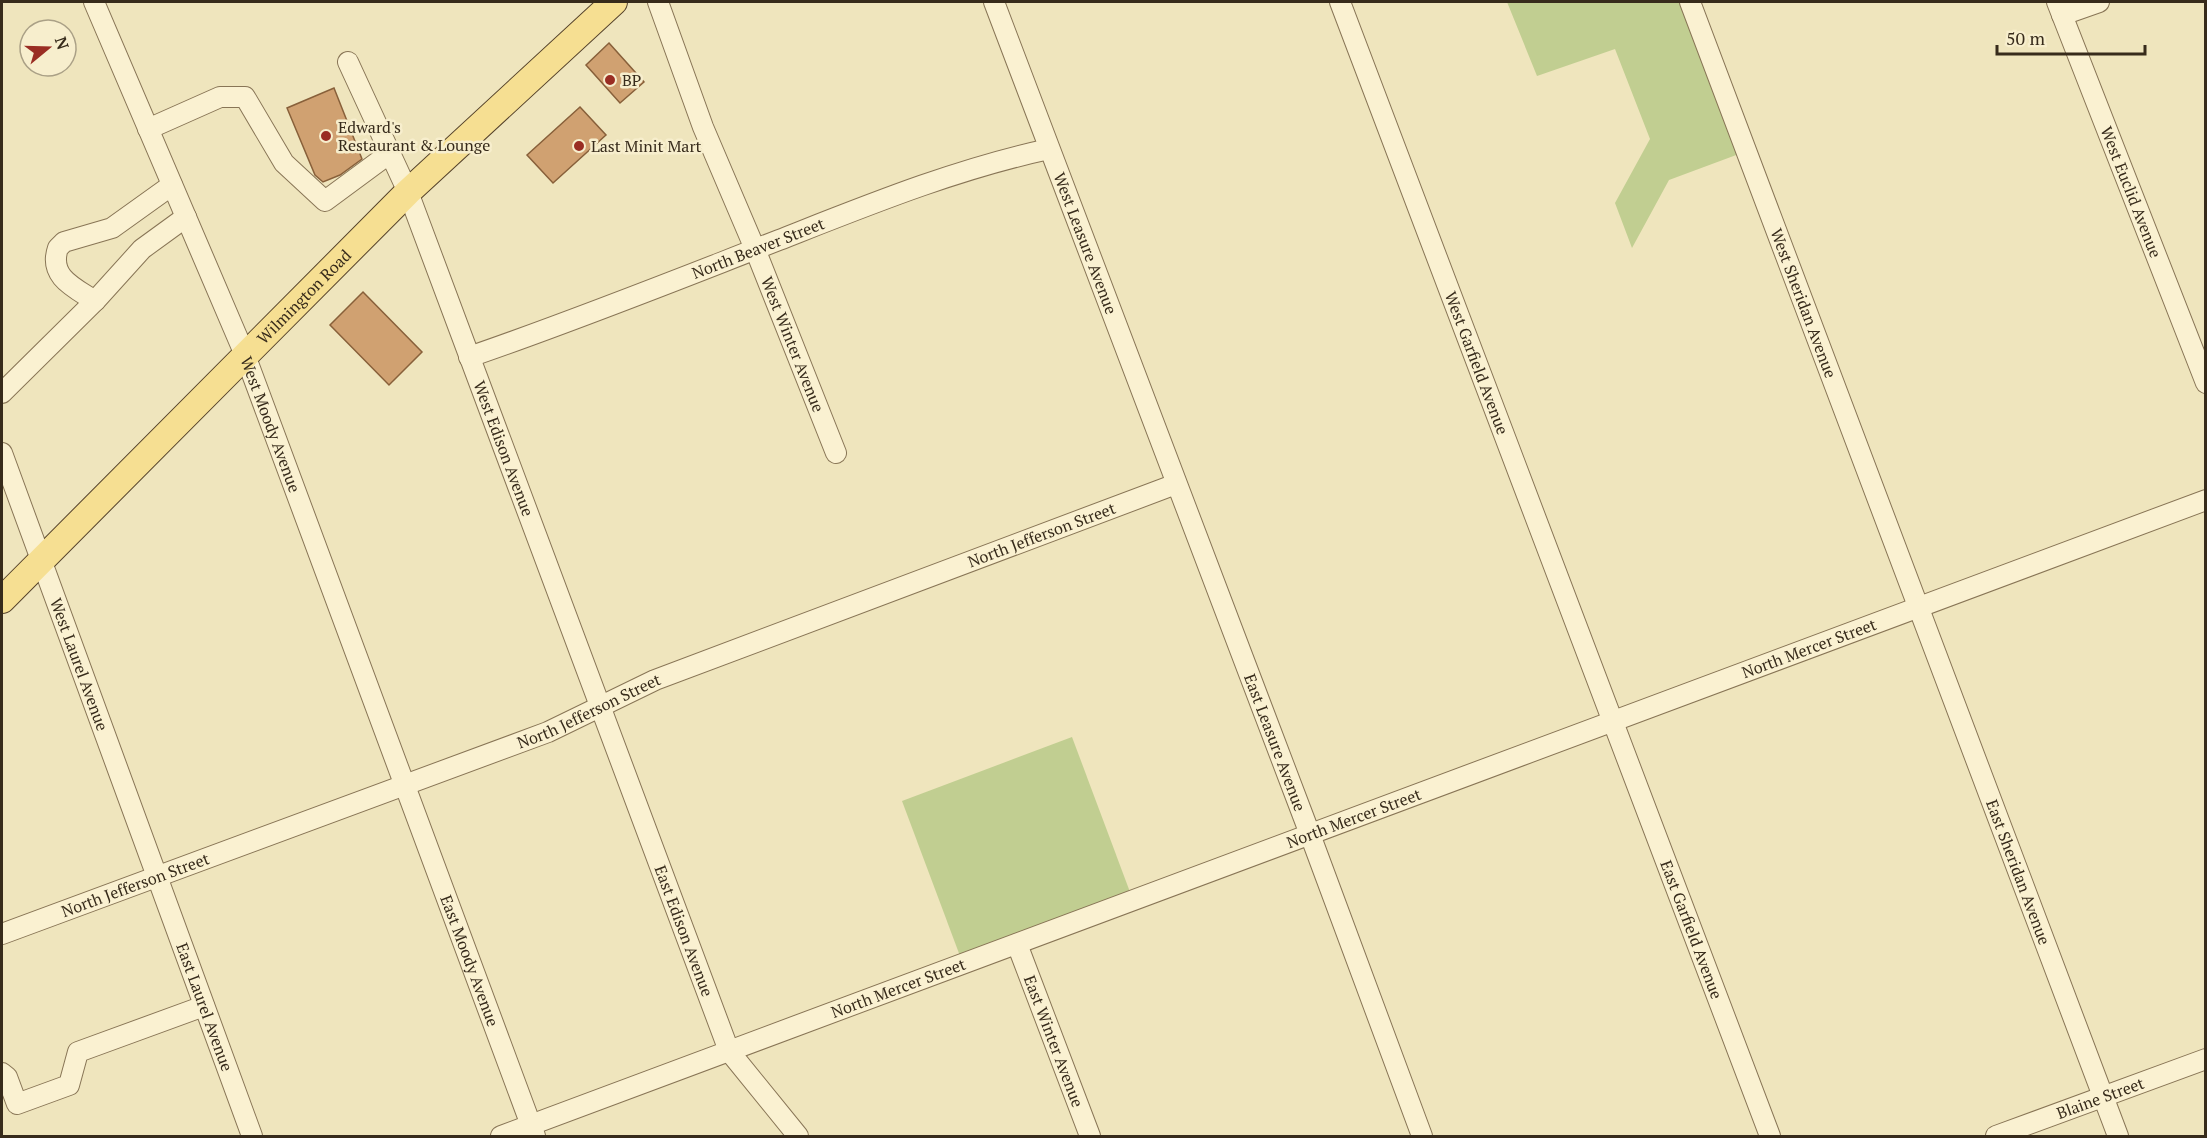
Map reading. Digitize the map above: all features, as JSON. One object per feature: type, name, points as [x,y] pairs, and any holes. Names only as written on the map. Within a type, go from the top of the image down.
[{"type":"main road","name":"Wilmington Road","points":[[2,600],[408,192],[614,2]]},
{"type":"street","name":"West Moody Avenue","points":[[93,2],[245,355],[405,784]]},
{"type":"street","name":"West Winter Avenue","points":[[658,2],[706,135],[755,249],[836,453]]},
{"type":"street","name":"West Leasure Avenue","points":[[994,2],[1176,484]]},
{"type":"street","name":"West Garfield Avenue","points":[[1340,2],[1613,722]]},
{"type":"street","name":"West Sheridan Avenue","points":[[1690,2],[1919,607]]},
{"type":"street","points":[[2060,8],[2099,2]]},
{"type":"street","name":"West Euclid Avenue","points":[[2060,8],[2205,383]]},
{"type":"street","name":"West Edison Avenue","points":[[348,62],[408,192],[600,707]]},
{"type":"street","points":[[148,129],[220,97],[245,97],[284,163],[325,201],[390,153]]},
{"type":"street","name":"North Beaver Street","points":[[470,357],[550,330],[917,187],[961,172],[1049,149]]},
{"type":"street","points":[[95,301],[60,277],[57,266],[58,248],[64,242],[112,228],[172,185]]},
{"type":"street","points":[[2,393],[95,301],[142,249],[186,217]]},
{"type":"street","name":"West Laurel Avenue","points":[[2,453],[157,877]]},
{"type":"street","name":"North Jefferson Street","points":[[2,934],[548,732],[655,680],[1176,484]]},
{"type":"street","name":"East Leasure Avenue","points":[[1176,484],[1422,1137]]},
{"type":"street","name":"North Mercer Street","points":[[501,1137],[533,1131],[729,1051],[2205,500]]},
{"type":"street","name":"East Sheridan Avenue","points":[[1919,607],[2118,1137]]},
{"type":"street","name":"East Edison Avenue","points":[[600,707],[729,1051],[798,1137]]},
{"type":"street","name":"East Garfield Avenue","points":[[1613,722],[1770,1137]]},
{"type":"street","name":"East Moody Avenue","points":[[405,784],[533,1131]]},
{"type":"street","name":"East Laurel Avenue","points":[[157,877],[252,1137]]},
{"type":"street","name":"East Winter Avenue","points":[[1017,944],[1090,1137]]},
{"type":"street","points":[[2,1073],[8,1077],[17,1104],[69,1085],[78,1052],[204,1006]]},
{"type":"street","name":"Blaine Street","points":[[1996,1137],[2205,1059]]},
{"type":"green space","points":[[1507,2],[1690,2],[1747,151],[1669,180],[1632,248],[1615,203],[1650,139],[1615,49],[1537,76]]},
{"type":"green space","points":[[1072,737],[1133,900],[963,964],[902,801]]},
{"type":"building","points":[[609,43],[644,82],[620,103],[586,65]]},
{"type":"building","name":"Edward's Restaurant & Lounge","points":[[334,88],[362,159],[340,175],[323,182],[315,175],[287,108]]},
{"type":"building","points":[[580,107],[606,135],[553,183],[527,155]]},
{"type":"building","points":[[363,292],[422,352],[389,385],[330,325]]},
{"type":"place","name":"BP","points":[[610,80]]},
{"type":"place","name":"Edward's Restaurant & Lounge","points":[[326,136]]},
{"type":"place","name":"Last Minit Mart","points":[[579,146]]}]
